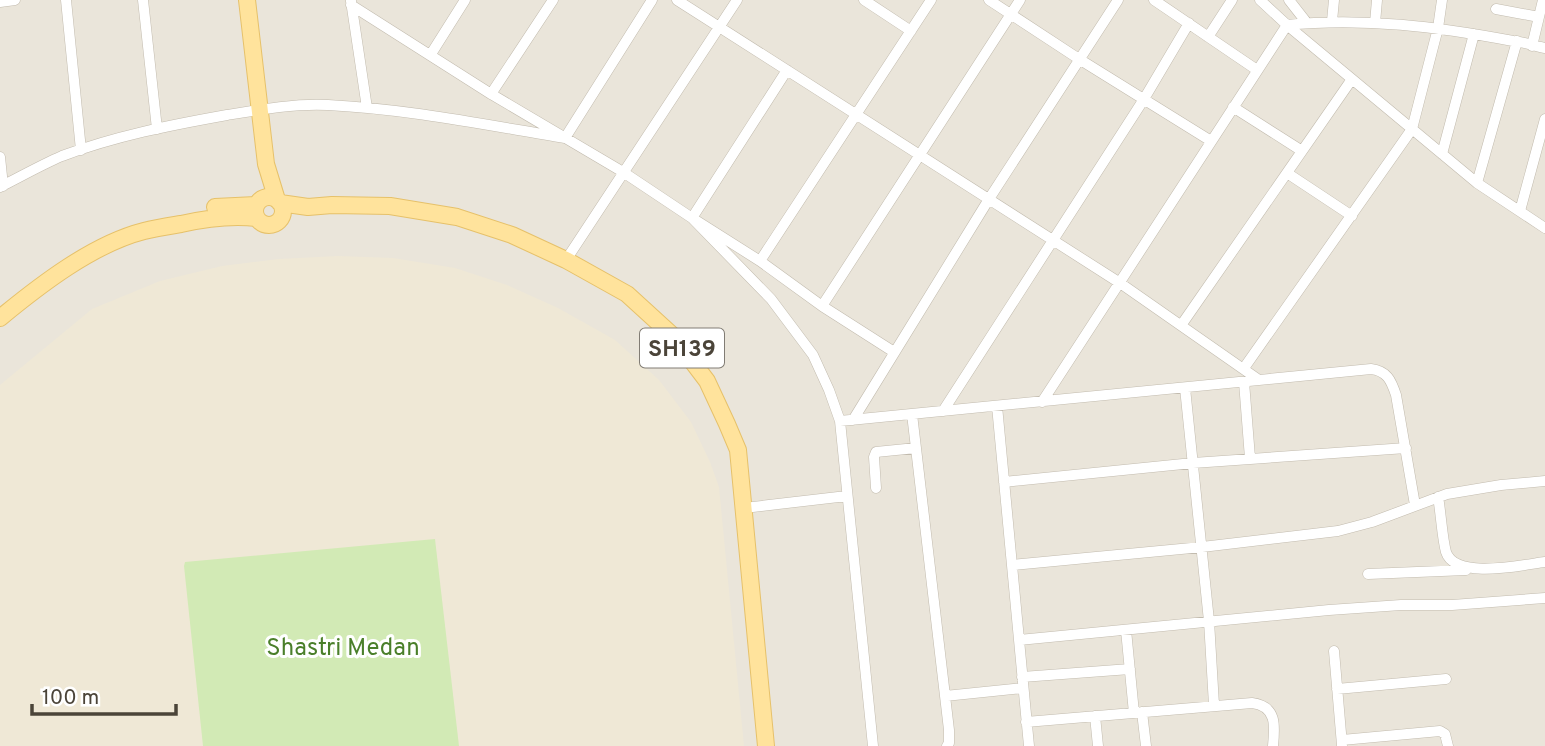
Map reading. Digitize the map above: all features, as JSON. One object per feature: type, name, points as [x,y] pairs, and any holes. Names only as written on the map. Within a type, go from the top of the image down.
[{"type":"main road","points":[[247,0],[269,207]]},
{"type":"main road","points":[[0,305],[55,264],[113,232],[176,214],[220,206],[269,207]]},
{"type":"main road","name":"SH139","points":[[269,207],[390,206],[457,217],[512,235],[566,260],[627,294],[673,336],[707,381],[738,450],[766,746]]},
{"type":"main road","points":[[0,318],[73,264],[115,241],[142,231],[209,218],[236,216],[269,207]]},
{"type":"street","points":[[0,2],[15,0]]},
{"type":"street","points":[[66,0],[81,150]]},
{"type":"street","points":[[143,0],[157,129]]},
{"type":"street","points":[[431,54],[465,0]]},
{"type":"street","points":[[491,94],[553,0]]},
{"type":"street","points":[[565,138],[652,0]]},
{"type":"street","points":[[677,0],[1121,283],[1259,380]]},
{"type":"street","points":[[566,260],[737,0]]},
{"type":"street","points":[[864,0],[911,31]]},
{"type":"street","points":[[760,261],[931,0]]},
{"type":"street","points":[[989,0],[1211,141]]},
{"type":"street","points":[[822,306],[1020,0]]},
{"type":"street","points":[[853,420],[989,199],[1118,0]]},
{"type":"street","points":[[1154,0],[1257,70]]},
{"type":"street","points":[[1260,0],[1477,183],[1545,228]]},
{"type":"street","points":[[1289,0],[1307,23]]},
{"type":"street","points":[[1332,21],[1334,0]]},
{"type":"street","points":[[1375,23],[1377,0]]},
{"type":"street","points":[[1244,369],[1412,129],[1438,28],[1442,0]]},
{"type":"street","points":[[1532,46],[1542,0]]},
{"type":"street","points":[[351,2],[367,108]]},
{"type":"street","points":[[351,2],[491,94],[623,172],[894,352]]},
{"type":"street","points":[[1208,37],[1226,2]]},
{"type":"street","points":[[1496,9],[1539,17]]},
{"type":"street","points":[[1287,25],[1332,21],[1438,28],[1545,48]]},
{"type":"street","points":[[943,411],[1054,241],[1189,23]]},
{"type":"street","points":[[1042,402],[1287,25]]},
{"type":"street","points":[[1442,154],[1474,34]]},
{"type":"street","points":[[1477,183],[1517,41]]},
{"type":"street","points":[[692,218],[787,70]]},
{"type":"street","points":[[1182,324],[1352,79]]},
{"type":"street","points":[[0,157],[1,186],[60,157],[114,138],[260,110],[325,104],[456,118],[565,138]]},
{"type":"street","points":[[1233,107],[1302,151]]},
{"type":"street","points":[[1520,211],[1545,120]]},
{"type":"street","points":[[1287,173],[1352,216]]},
{"type":"street","points":[[692,218],[771,299],[813,355],[829,390],[839,421],[873,746]]},
{"type":"street","points":[[839,421],[1381,370],[1392,384],[1396,395],[1415,505]]},
{"type":"street","points":[[1244,382],[1250,458]]},
{"type":"street","points":[[1185,388],[1209,621],[1214,705]]},
{"type":"street","points":[[997,406],[1029,746]]},
{"type":"street","points":[[912,414],[949,730],[947,746]]},
{"type":"street","points":[[876,488],[876,452],[916,448]]},
{"type":"street","points":[[1004,482],[1250,458],[1406,448]]},
{"type":"street","points":[[1012,565],[1338,531],[1372,522],[1447,494],[1545,481]]},
{"type":"street","points":[[744,508],[847,496]]},
{"type":"street","points":[[1438,497],[1447,553],[1452,562],[1482,569]]},
{"type":"street","points":[[1368,573],[1482,569],[1545,562]]},
{"type":"street","points":[[1019,640],[1339,609],[1452,605],[1545,597]]},
{"type":"street","points":[[1126,630],[1130,669],[1146,746]]},
{"type":"street","points":[[1334,651],[1342,743],[1440,732],[1445,733],[1448,746]]},
{"type":"street","points":[[945,696],[1130,669]]},
{"type":"street","points":[[1337,689],[1446,679]]},
{"type":"street","points":[[1026,722],[1252,703],[1261,704],[1272,715],[1273,746]]},
{"type":"street","points":[[1095,716],[1098,746]]},
{"type":"shaded area","points":[[0,0],[1545,0],[1545,746],[0,746]]},
{"type":"shaded area","points":[[338,256],[393,258],[455,268],[507,285],[558,308],[615,340],[659,380],[691,422],[719,487],[744,746],[0,746],[0,385],[92,309],[160,281],[222,266]]},
{"type":"green space","name":"Shastri Medan","points":[[435,539],[459,746],[203,746],[185,562]]}]
